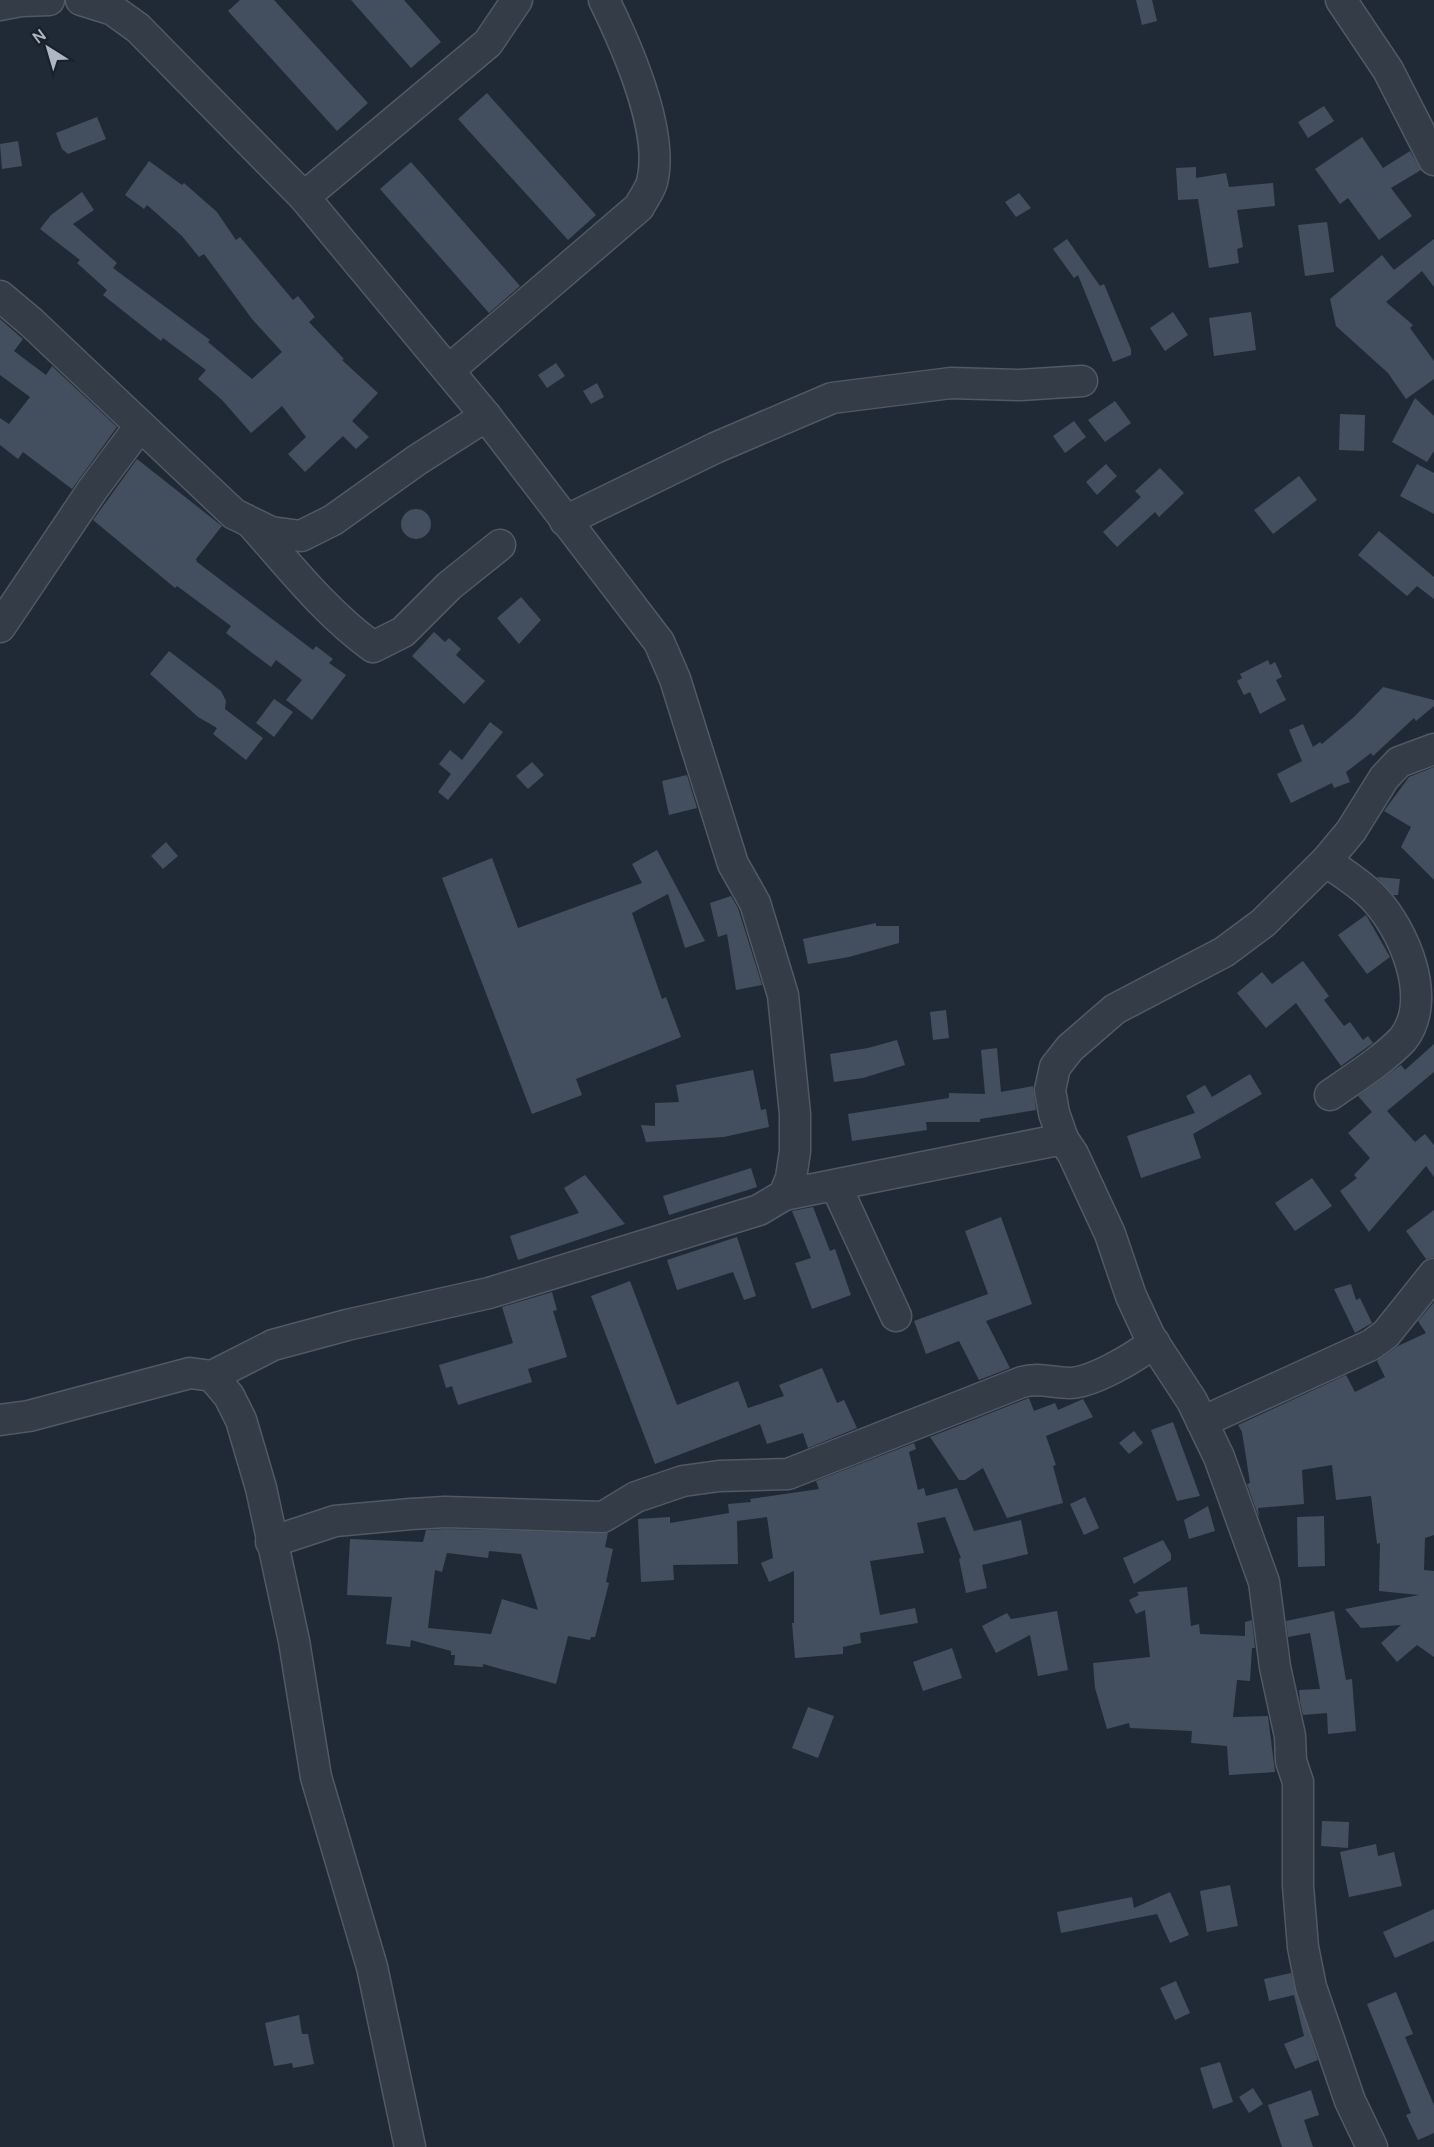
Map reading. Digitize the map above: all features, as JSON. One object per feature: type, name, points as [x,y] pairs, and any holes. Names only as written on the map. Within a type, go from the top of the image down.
[{"type":"street","points":[[0,5],[49,0]]},
{"type":"street","points":[[81,0],[113,10],[138,28],[304,197],[486,416],[659,642],[675,679],[733,864],[755,903],[783,995],[795,1114],[795,1152],[791,1178],[784,1195]]},
{"type":"street","points":[[304,197],[488,43],[517,0]]},
{"type":"street","points":[[449,370],[639,207],[652,183],[654,150],[641,85],[626,43],[604,0]]},
{"type":"street","points":[[1341,0],[1388,70],[1434,160]]},
{"type":"street","points":[[0,296],[234,514],[271,532],[301,536],[333,520],[417,460],[486,416]]},
{"type":"street","points":[[565,521],[715,448],[832,398],[951,383],[1020,385],[1082,381]]},
{"type":"street","points":[[0,627],[93,489],[141,426]]},
{"type":"street","points":[[251,523],[354,634],[373,647],[403,632],[449,586],[500,545]]},
{"type":"street","points":[[1372,2147],[1350,2101],[1311,1987],[1303,1947],[1298,1886],[1298,1782],[1291,1761],[1290,1736],[1275,1666],[1264,1582],[1219,1457],[1192,1401],[1154,1342],[1131,1296],[1110,1234],[1091,1190],[1063,1139],[1054,1113],[1050,1090],[1055,1067],[1070,1048],[1115,1009],[1224,952],[1263,923],[1326,861],[1352,831],[1384,778],[1399,762],[1434,749]]},
{"type":"street","points":[[1326,861],[1374,898],[1401,935],[1416,969],[1418,1006],[1404,1038],[1330,1095]]},
{"type":"street","points":[[0,1420],[29,1416],[190,1373],[212,1376],[273,1345],[347,1325],[489,1293],[759,1210],[784,1195],[1063,1139]]},
{"type":"street","points":[[836,1186],[896,1316]]},
{"type":"street","points":[[1202,1422],[1371,1345],[1386,1334],[1434,1274]]},
{"type":"street","points":[[271,1542],[335,1521],[411,1514],[445,1512],[603,1517],[636,1497],[683,1481],[718,1476],[788,1474],[1022,1382],[1035,1378],[1072,1383],[1087,1379],[1140,1353],[1154,1342]]},
{"type":"street","points":[[212,1376],[229,1396],[241,1420],[261,1488],[294,1641],[316,1777],[372,1967],[410,2147]]},
{"type":"building","points":[[240,0],[274,0],[368,103],[337,131],[228,11]]},
{"type":"building","points":[[351,0],[404,0],[441,42],[411,68]]},
{"type":"building","points":[[1136,0],[1152,0],[1157,21],[1142,25]]},
{"type":"building","points":[[487,93],[596,215],[568,240],[458,119]]},
{"type":"building","points":[[1324,106],[1334,121],[1308,138],[1298,122]]},
{"type":"building","points":[[97,117],[106,139],[68,154],[62,149],[56,133]]},
{"type":"building","points":[[1362,137],[1383,168],[1410,151],[1421,170],[1391,188],[1412,216],[1379,240],[1348,198],[1340,204],[1315,169]]},
{"type":"building","points":[[18,141],[22,166],[2,169],[0,144]]},
{"type":"building","points":[[149,161],[182,185],[184,183],[217,212],[236,240],[240,237],[293,300],[298,296],[315,317],[309,322],[344,359],[342,360],[378,393],[352,421],[369,437],[356,449],[343,436],[305,472],[288,454],[306,437],[282,406],[251,433],[222,400],[198,379],[206,370],[163,338],[161,341],[103,295],[107,290],[77,263],[80,260],[40,229],[51,215],[82,192],[94,210],[73,224],[117,263],[113,268],[210,340],[208,342],[252,379],[282,352],[252,319],[204,254],[199,257],[182,236],[147,205],[144,209],[125,195]]},
{"type":"building","points":[[411,162],[520,286],[489,313],[380,189]]},
{"type":"building","points":[[1196,167],[1196,178],[1226,173],[1229,187],[1273,183],[1275,206],[1237,210],[1243,247],[1237,249],[1239,263],[1209,268],[1198,199],[1178,200],[1176,168]]},
{"type":"building","points":[[1019,193],[1031,208],[1016,217],[1005,202]]},
{"type":"building","points":[[1327,222],[1334,272],[1305,276],[1298,225]]},
{"type":"building","points":[[1067,239],[1100,286],[1104,284],[1131,349],[1131,355],[1113,362],[1078,275],[1074,278],[1053,249]]},
{"type":"building","points":[[1434,239],[1434,287],[1422,271],[1386,302],[1413,325],[1410,328],[1434,361],[1434,379],[1406,399],[1388,373],[1336,326],[1330,299],[1382,255],[1394,270]]},
{"type":"building","points":[[1173,312],[1188,335],[1165,351],[1150,328]]},
{"type":"building","points":[[1251,312],[1256,350],[1214,356],[1209,318]]},
{"type":"building","points":[[0,319],[23,339],[14,351],[46,375],[52,366],[117,427],[72,489],[23,452],[18,459],[0,445],[0,418],[9,424],[30,397],[0,375]]},
{"type":"building","points":[[556,363],[565,376],[547,388],[538,375]]},
{"type":"building","points":[[597,383],[604,397],[591,404],[583,391]]},
{"type":"building","points":[[1415,398],[1434,416],[1434,451],[1427,462],[1392,442]]},
{"type":"building","points":[[1115,401],[1131,423],[1105,442],[1088,420]]},
{"type":"building","points":[[1340,414],[1365,415],[1364,451],[1339,450]]},
{"type":"building","points":[[1074,421],[1086,437],[1065,453],[1053,436]]},
{"type":"building","points":[[137,459],[222,526],[196,559],[197,562],[313,650],[316,646],[333,659],[329,663],[346,675],[312,720],[286,700],[302,680],[276,660],[271,667],[226,633],[231,626],[177,586],[175,588],[93,520]]},
{"type":"building","points":[[1106,464],[1117,476],[1097,495],[1086,482]]},
{"type":"building","points":[[1417,464],[1434,473],[1434,514],[1400,496]]},
{"type":"building","points":[[1160,468],[1184,493],[1159,517],[1155,512],[1117,547],[1103,532],[1141,497],[1135,491]]},
{"type":"building","points":[[1299,476],[1317,500],[1273,534],[1254,510]]},
{"type":"building","points":[[416,509],[427,513],[431,524],[427,535],[416,539],[405,535],[401,524],[405,513]]},
{"type":"building","points":[[1379,531],[1434,577],[1434,599],[1417,586],[1407,596],[1358,555]]},
{"type":"building","points":[[521,597],[541,620],[519,644],[497,618]]},
{"type":"building","points":[[434,632],[445,642],[449,638],[461,649],[456,655],[485,681],[464,704],[412,656]]},
{"type":"building","points":[[169,651],[221,691],[226,701],[225,709],[263,738],[246,760],[213,734],[217,728],[198,717],[150,674]]},
{"type":"building","points":[[1268,660],[1270,665],[1275,662],[1282,677],[1276,680],[1286,700],[1260,714],[1250,692],[1244,695],[1237,681],[1242,678],[1240,674]]},
{"type":"building","points":[[1383,687],[1434,700],[1434,706],[1416,721],[1414,718],[1373,756],[1371,753],[1346,772],[1350,782],[1334,788],[1332,783],[1291,803],[1277,774],[1302,761],[1289,730],[1303,724],[1313,747],[1320,742],[1322,744],[1354,717]]},
{"type":"building","points":[[274,699],[293,712],[274,737],[256,723]]},
{"type":"building","points":[[490,722],[503,732],[448,800],[438,792],[451,774],[439,764],[450,750],[462,760]]},
{"type":"building","points":[[532,762],[544,775],[528,789],[516,776]]},
{"type":"building","points":[[1434,767],[1434,880],[1401,847],[1411,827],[1384,811],[1409,777]]},
{"type":"building","points":[[687,775],[697,808],[669,815],[662,781]]},
{"type":"building","points":[[166,842],[178,856],[163,869],[151,856]]},
{"type":"building","points":[[657,850],[705,941],[685,948],[668,894],[632,913],[662,999],[666,997],[681,1037],[576,1079],[582,1095],[532,1114],[442,878],[492,858],[518,928],[642,883],[632,864]]},
{"type":"building","points":[[1377,877],[1400,879],[1398,895],[1393,895]]},
{"type":"building","points":[[731,896],[738,908],[762,985],[736,990],[727,934],[718,937],[710,903]]},
{"type":"building","points":[[1366,915],[1390,957],[1367,974],[1338,935]]},
{"type":"building","points":[[876,923],[876,926],[899,926],[899,943],[849,957],[808,964],[803,939]]},
{"type":"building","points":[[1303,961],[1329,996],[1324,1000],[1344,1026],[1350,1022],[1363,1040],[1368,1036],[1373,1043],[1341,1066],[1296,1003],[1266,1028],[1237,993],[1262,972],[1272,984]]},
{"type":"building","points":[[946,1010],[949,1038],[933,1040],[930,1012]]},
{"type":"building","points":[[897,1040],[905,1065],[863,1078],[834,1082],[830,1054],[868,1048]]},
{"type":"building","points":[[1434,1044],[1434,1072],[1387,1111],[1415,1142],[1425,1134],[1434,1145],[1434,1177],[1426,1166],[1369,1232],[1340,1191],[1357,1178],[1354,1175],[1370,1158],[1348,1133],[1372,1112],[1358,1096],[1401,1065],[1405,1070]]},
{"type":"building","points":[[997,1048],[1001,1092],[1033,1086],[1036,1110],[980,1119],[980,1122],[926,1122],[927,1130],[852,1141],[848,1114],[949,1098],[949,1093],[985,1094],[981,1050]]},
{"type":"building","points":[[753,1070],[761,1110],[766,1109],[769,1127],[724,1137],[646,1142],[641,1125],[655,1126],[655,1103],[679,1102],[676,1085]]},
{"type":"building","points":[[1250,1074],[1262,1094],[1193,1134],[1201,1158],[1141,1178],[1127,1136],[1195,1113],[1186,1096],[1205,1085],[1212,1097]]},
{"type":"building","points":[[751,1168],[757,1187],[669,1215],[663,1196]]},
{"type":"building","points":[[585,1175],[625,1224],[518,1260],[510,1236],[579,1213],[564,1188]]},
{"type":"building","points":[[1312,1178],[1332,1206],[1295,1231],[1275,1203]]},
{"type":"building","points":[[813,1207],[830,1251],[835,1249],[851,1295],[812,1309],[795,1263],[811,1258],[792,1211]]},
{"type":"building","points":[[1434,1210],[1434,1257],[1426,1259],[1406,1231]]},
{"type":"building","points":[[1001,1217],[1032,1304],[986,1321],[1010,1368],[979,1380],[959,1341],[926,1354],[914,1321],[988,1294],[965,1231]]},
{"type":"building","points":[[737,1237],[756,1296],[744,1300],[733,1272],[677,1290],[667,1260]]},
{"type":"building","points":[[630,1281],[677,1405],[738,1381],[748,1408],[784,1396],[779,1385],[822,1368],[837,1403],[844,1400],[857,1428],[808,1448],[803,1433],[767,1444],[760,1424],[655,1464],[591,1296]]},
{"type":"building","points":[[1351,1284],[1356,1300],[1360,1298],[1372,1323],[1355,1333],[1334,1289]]},
{"type":"building","points":[[552,1292],[557,1310],[553,1311],[567,1357],[528,1369],[532,1382],[458,1405],[452,1386],[446,1388],[439,1365],[513,1343],[502,1307]]},
{"type":"building","points":[[1434,1302],[1434,1535],[1425,1538],[1424,1570],[1434,1571],[1434,1657],[1417,1645],[1397,1662],[1381,1643],[1401,1625],[1361,1628],[1345,1609],[1419,1595],[1379,1591],[1380,1543],[1377,1544],[1371,1496],[1336,1500],[1332,1465],[1302,1470],[1304,1504],[1258,1508],[1259,1518],[1247,1484],[1250,1483],[1242,1432],[1238,1425],[1346,1375],[1355,1392],[1385,1377],[1377,1361],[1398,1346],[1426,1333],[1418,1321]]},
{"type":"building","points":[[1029,1398],[1034,1411],[1055,1403],[1058,1410],[1083,1399],[1093,1417],[1046,1436],[1056,1465],[1053,1466],[1063,1503],[1007,1518],[983,1468],[965,1480],[959,1480],[930,1437]]},
{"type":"building","points":[[1173,1422],[1200,1496],[1177,1501],[1151,1430]]},
{"type":"building","points":[[1134,1431],[1143,1443],[1129,1454],[1119,1443]]},
{"type":"building","points":[[914,1443],[916,1449],[909,1452],[918,1490],[924,1488],[926,1496],[957,1488],[974,1531],[1021,1520],[1028,1554],[982,1565],[987,1588],[966,1593],[959,1559],[961,1558],[945,1517],[917,1523],[924,1553],[870,1561],[880,1615],[915,1608],[918,1623],[860,1633],[861,1643],[843,1647],[843,1654],[795,1658],[792,1623],[794,1623],[794,1571],[769,1582],[761,1563],[773,1558],[767,1517],[737,1521],[738,1564],[673,1565],[674,1580],[641,1582],[638,1519],[670,1517],[670,1523],[729,1513],[728,1504],[819,1489],[816,1481]]},
{"type":"building","points":[[1085,1497],[1099,1528],[1084,1535],[1070,1504]]},
{"type":"building","points":[[1208,1506],[1215,1531],[1189,1539],[1184,1520]]},
{"type":"building","points":[[1324,1516],[1325,1566],[1298,1567],[1297,1517]]},
{"type":"building","points":[[426,1530],[608,1533],[605,1547],[613,1549],[606,1582],[609,1583],[595,1637],[591,1637],[590,1640],[568,1636],[556,1684],[483,1664],[483,1667],[454,1665],[455,1655],[451,1655],[451,1651],[411,1640],[410,1647],[386,1644],[392,1597],[347,1595],[350,1539],[423,1542]],"holes":[[[489,1551],[521,1554],[538,1610],[502,1599],[491,1634],[428,1628],[435,1570],[442,1572],[447,1553],[488,1558]]]},
{"type":"building","points":[[1163,1540],[1171,1554],[1171,1560],[1134,1584],[1123,1558]]},
{"type":"building","points":[[1187,1587],[1191,1626],[1199,1624],[1200,1634],[1245,1636],[1245,1622],[1252,1620],[1255,1648],[1252,1648],[1250,1681],[1237,1680],[1233,1717],[1268,1716],[1275,1772],[1229,1775],[1227,1746],[1191,1743],[1192,1731],[1130,1728],[1129,1723],[1107,1729],[1095,1688],[1093,1663],[1150,1657],[1145,1610],[1136,1614],[1129,1600],[1139,1595],[1137,1592]]},
{"type":"building","points":[[1057,1611],[1068,1670],[1038,1676],[1030,1635],[996,1653],[982,1626],[1007,1613],[1011,1619]]},
{"type":"building","points":[[1334,1611],[1346,1680],[1352,1679],[1356,1731],[1328,1734],[1327,1713],[1303,1715],[1300,1702],[1299,1690],[1320,1689],[1310,1633],[1288,1637],[1286,1621]]},
{"type":"building","points":[[952,1648],[962,1678],[923,1691],[913,1662]]},
{"type":"building","points":[[808,1707],[834,1716],[818,1758],[792,1748]]},
{"type":"building","points":[[1322,1821],[1349,1822],[1348,1848],[1321,1846]]},
{"type":"building","points":[[1376,1844],[1378,1856],[1394,1852],[1402,1886],[1349,1897],[1340,1852]]},
{"type":"building","points":[[1230,1885],[1238,1926],[1207,1932],[1200,1891]]},
{"type":"building","points":[[1170,1892],[1189,1935],[1170,1943],[1157,1914],[1061,1933],[1057,1912],[1132,1897],[1134,1908]]},
{"type":"building","points":[[1434,1909],[1434,1941],[1395,1958],[1383,1932]]},
{"type":"building","points":[[1291,1973],[1318,2060],[1295,2069],[1284,2044],[1304,2036],[1294,1995],[1269,2001],[1264,1979]]},
{"type":"building","points":[[1176,1981],[1190,2013],[1175,2020],[1160,1988]]},
{"type":"building","points":[[1396,1992],[1413,2034],[1405,2037],[1434,2105],[1434,2133],[1418,2140],[1406,2115],[1411,2113],[1367,2004]]},
{"type":"building","points":[[299,2015],[302,2034],[308,2034],[314,2064],[293,2068],[292,2063],[274,2066],[265,2023]]},
{"type":"building","points":[[1220,2062],[1233,2102],[1213,2109],[1200,2068]]},
{"type":"building","points":[[1253,2088],[1263,2104],[1249,2113],[1239,2097]]},
{"type":"building","points":[[1311,2090],[1319,2115],[1304,2120],[1313,2147],[1282,2147],[1268,2105]]}]
